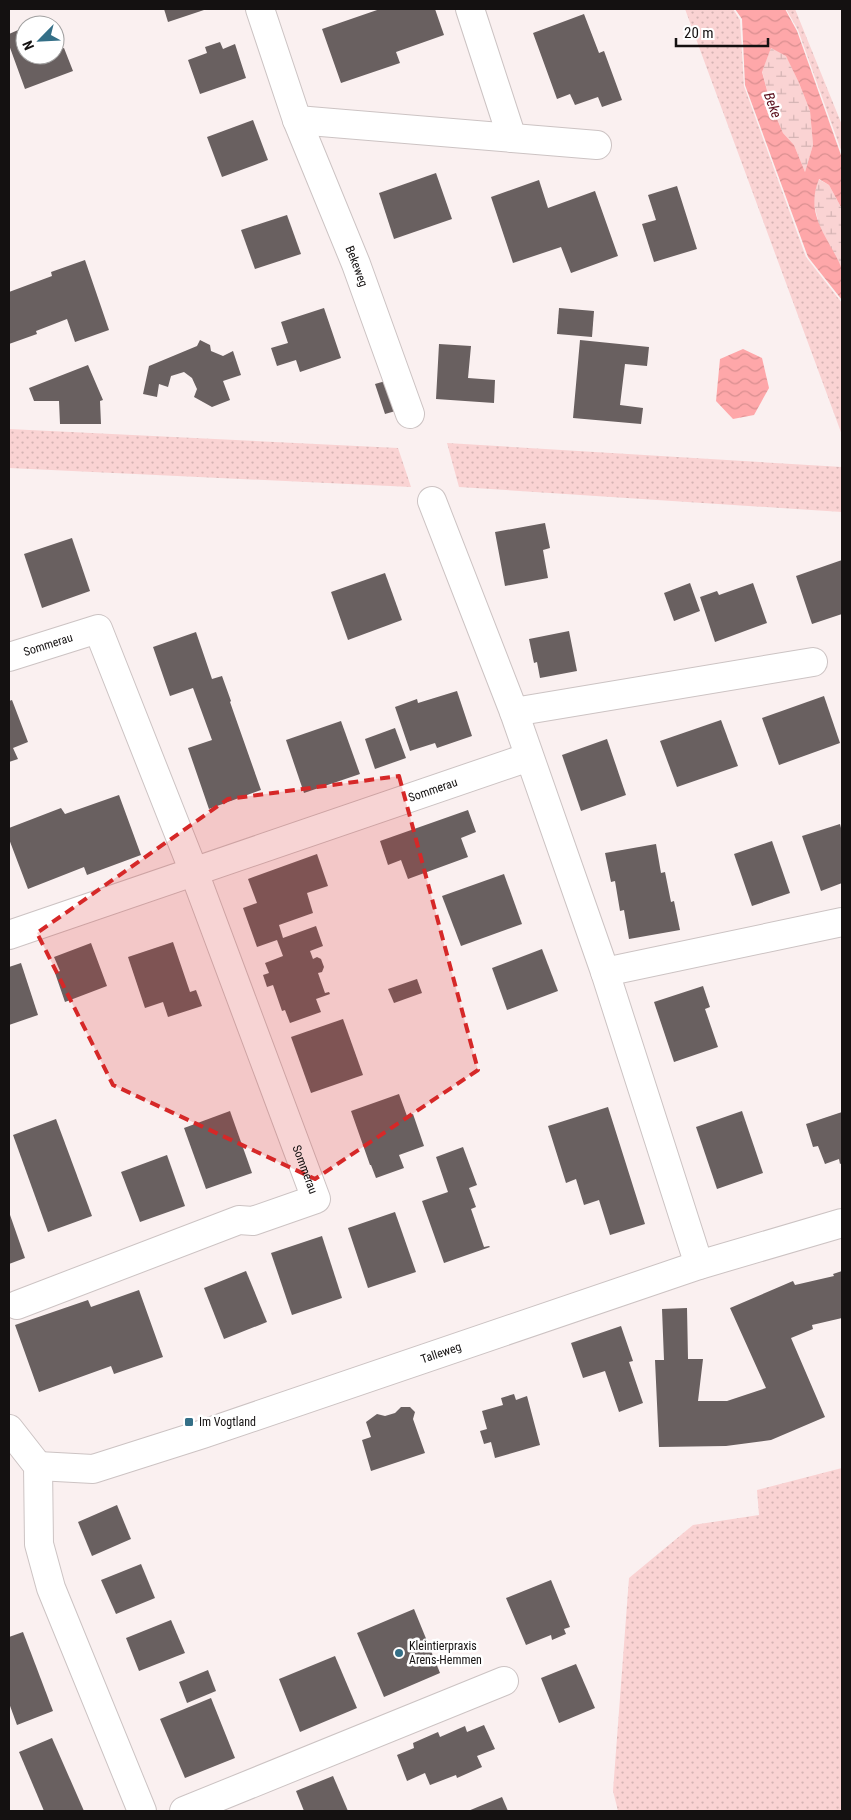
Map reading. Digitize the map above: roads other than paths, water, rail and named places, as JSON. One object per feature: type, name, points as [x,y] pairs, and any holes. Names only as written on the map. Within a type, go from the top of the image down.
[{"type":"street","name":"Bekeweg","points":[[260,9],[297,120],[356,264],[410,414]]},
{"type":"street","points":[[470,9],[512,138]]},
{"type":"street","points":[[297,120],[597,145]]},
{"type":"street","points":[[432,501],[514,712],[605,972],[699,1265]]},
{"type":"street","name":"Sommerau","points":[[9,657],[98,629],[194,872],[316,1199],[253,1221],[239,1220],[17,1305]]},
{"type":"street","points":[[514,712],[813,662]]},
{"type":"street","name":"Sommerau","points":[[9,936],[529,757]]},
{"type":"street","points":[[605,972],[842,922]]},
{"type":"street","name":"Talleweg","points":[[38,1466],[93,1470],[699,1265],[842,1224]]},
{"type":"street","points":[[9,1429],[38,1466],[39,1544],[51,1588],[142,1811]]},
{"type":"street","points":[[184,1811],[504,1681]]},
{"type":"water","points":[[735,9],[785,9],[797,31],[842,158],[842,209],[829,185],[819,179],[814,204],[820,226],[843,272],[842,300],[808,257],[745,85],[742,19]],"holes":[[[771,48],[786,56],[810,111],[813,145],[805,172],[794,145],[783,133],[771,105],[762,72]]]},
{"type":"water","points":[[743,349],[762,358],[769,388],[754,415],[733,419],[716,401],[720,359]]},
{"type":"place","name":"Im Vogtland","points":[[189,1422]]},
{"type":"place","name":"Kleintierpraxis Arens-Hemmen","points":[[399,1653]]},
{"type":"water label","name":"Beke","points":[[773,105]]}]
